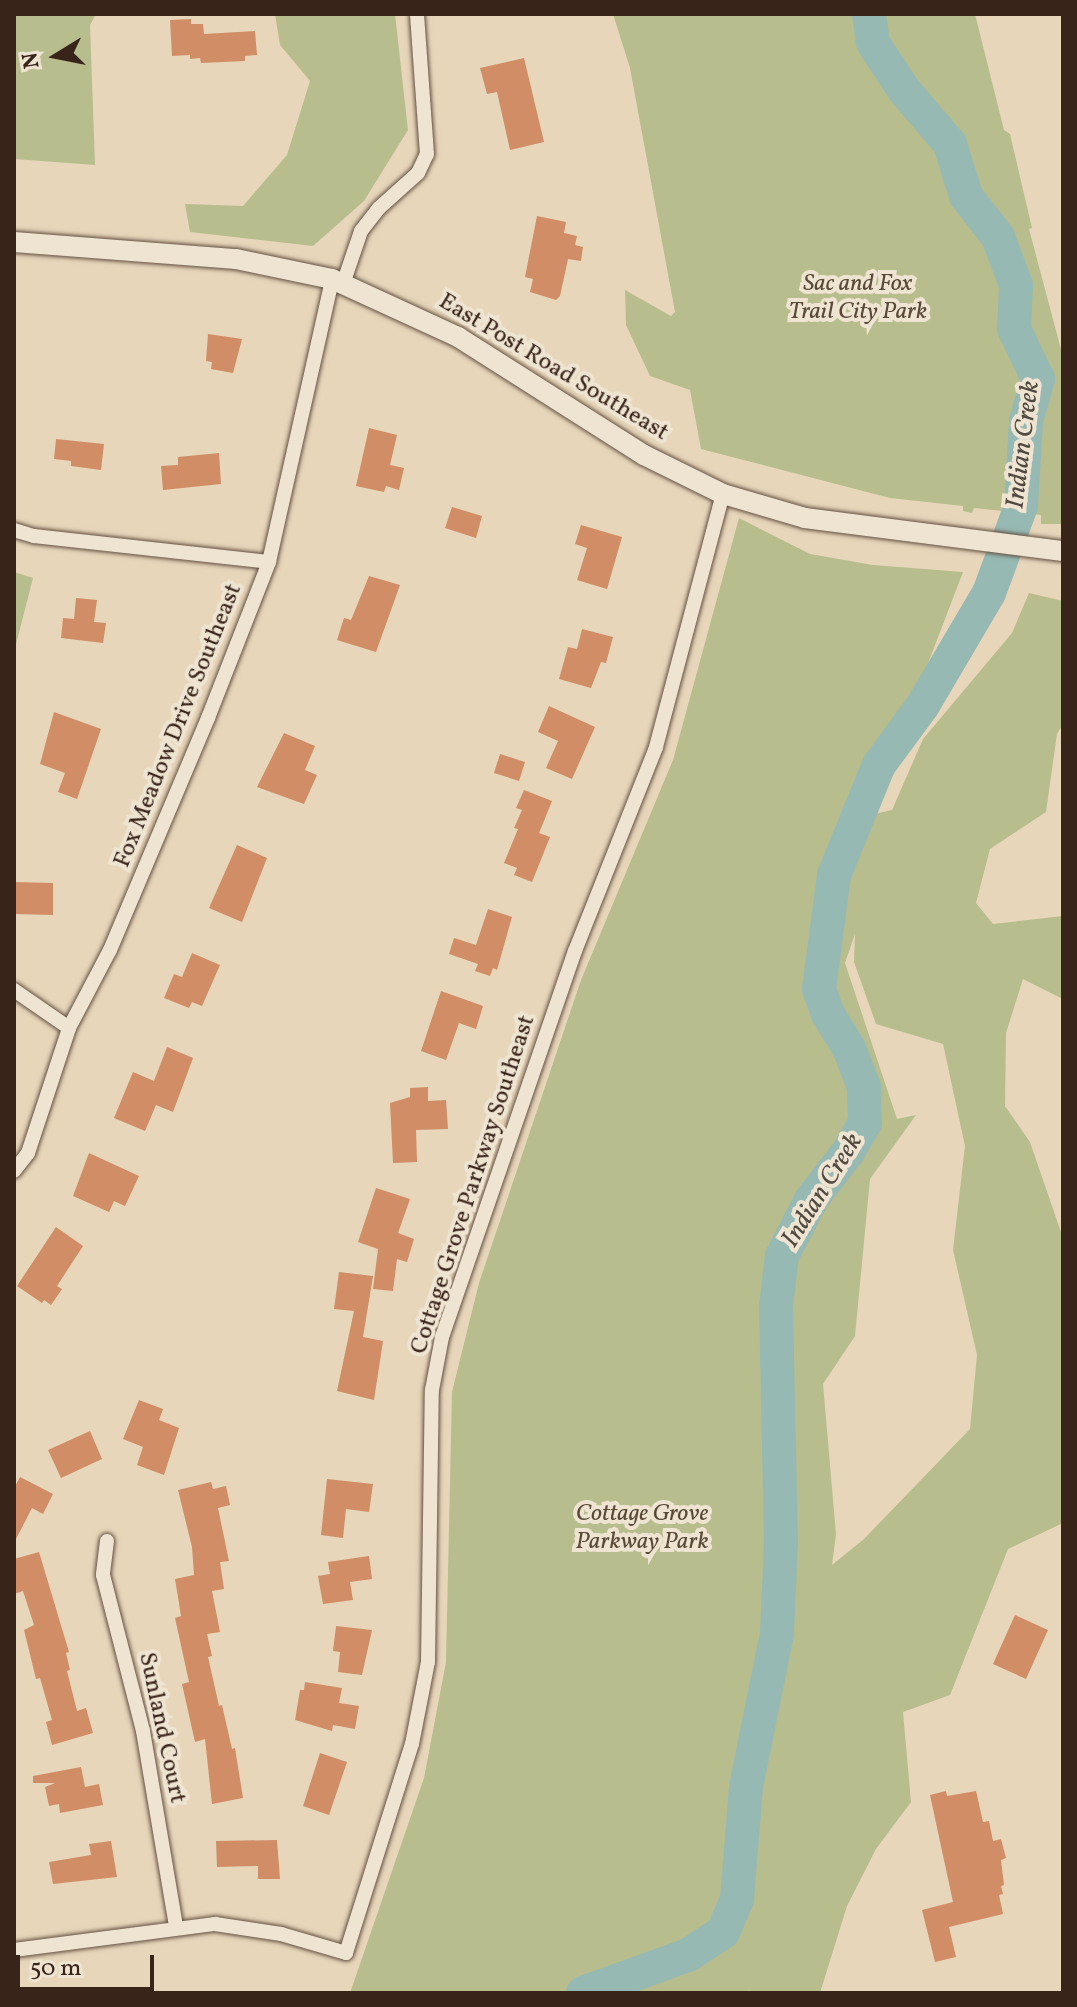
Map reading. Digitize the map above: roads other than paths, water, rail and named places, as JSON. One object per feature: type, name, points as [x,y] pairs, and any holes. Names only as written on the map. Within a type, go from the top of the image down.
[{"type":"main road","name":"East Post Road Southeast","points":[[14,242],[236,259],[337,281],[458,337],[644,455],[723,494],[805,518],[1063,551]]},
{"type":"street","name":"Fox Meadow Drive Southeast","points":[[14,1171],[28,1153],[69,1028],[116,935],[269,562],[337,281],[361,231],[379,208],[418,173],[427,154],[417,14]]},
{"type":"street","name":"Cottage Grove Parkway Southeast","points":[[176,1926],[215,1924],[247,1928],[346,1953],[412,1744],[428,1662],[432,1390],[442,1337],[575,951],[656,747],[723,494]]},
{"type":"street","points":[[14,530],[34,536],[269,562]]},
{"type":"street","points":[[14,990],[69,1028]]},
{"type":"street","name":"Sunland Court","points":[[107,1541],[103,1575],[143,1731],[176,1926]]},
{"type":"street","points":[[14,1950],[176,1926]]},
{"type":"waterway","name":"Indian Creek","points":[[583,1993],[688,1955],[723,1932],[737,1899],[746,1787],[777,1633],[781,1543],[776,1306],[782,1256],[811,1200],[848,1152],[865,1122],[864,1087],[850,1050],[828,1014],[819,989],[834,875],[879,765],[923,705],[989,593],[1021,506],[1026,421],[1038,379],[1014,329],[1016,285],[998,237],[966,196],[950,144],[904,90],[873,43],[869,14]]},
{"type":"park label","name":"Sac and Fox Trail City Park","points":[[858,299]]},
{"type":"park label","name":"Cottage Grove Parkway Park","points":[[642,1529]]}]
